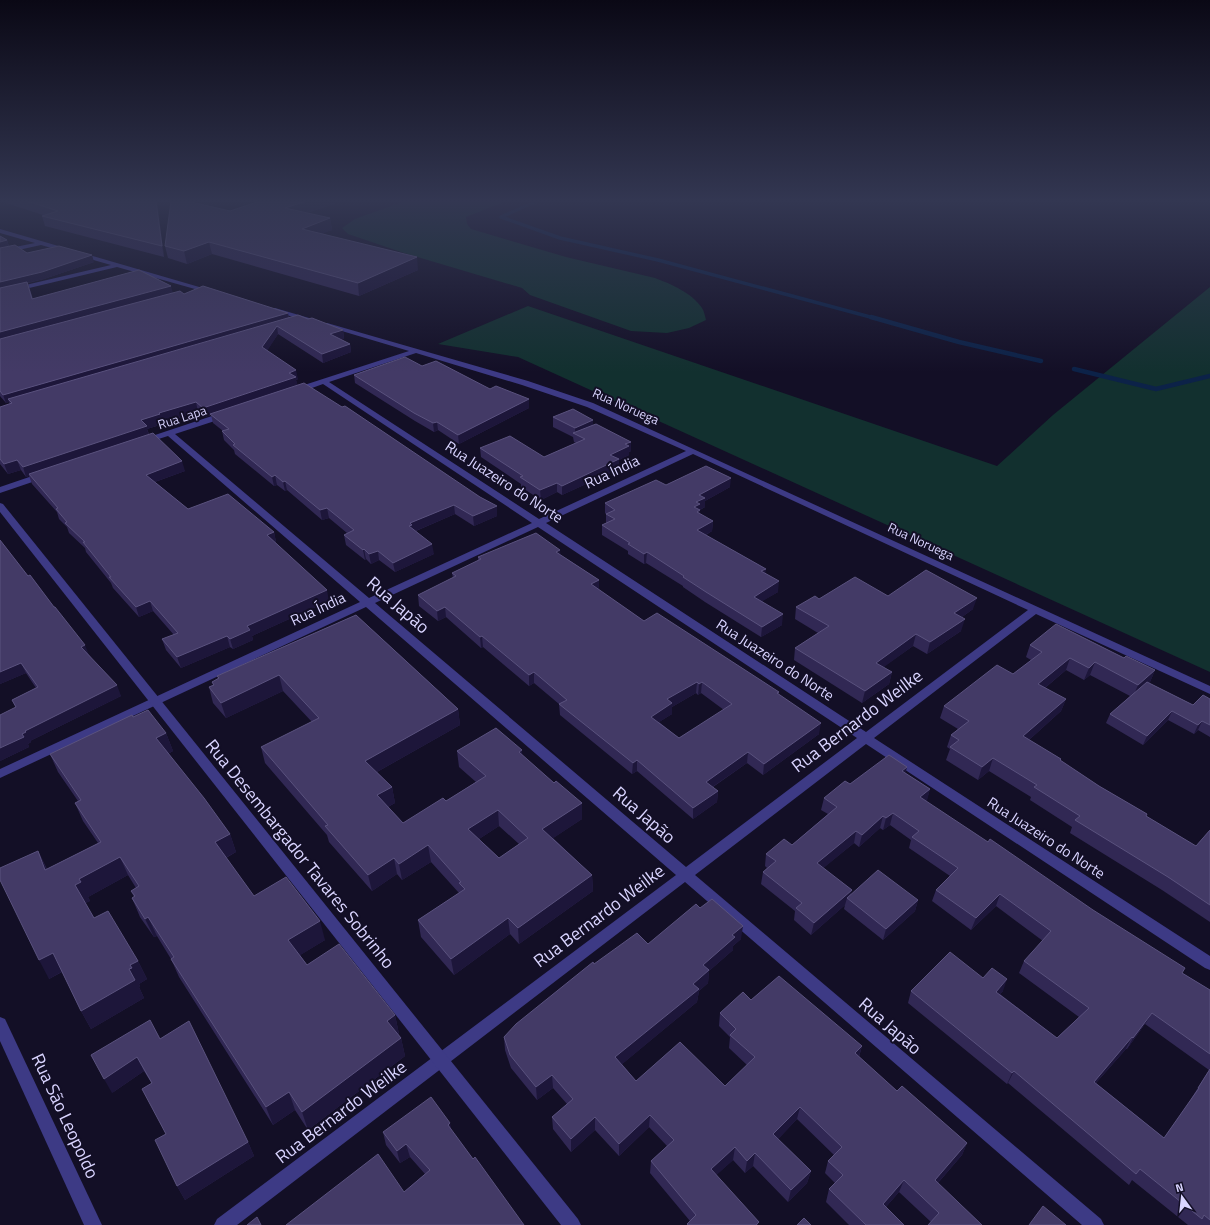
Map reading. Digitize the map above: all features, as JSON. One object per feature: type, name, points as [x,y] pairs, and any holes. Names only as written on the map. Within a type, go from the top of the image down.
[{"type":"street","points":[[98,258],[217,293]]},
{"type":"street","points":[[0,293],[118,264]]},
{"type":"street","points":[[187,293],[202,289]]},
{"type":"street","name":"Rua Noruega","points":[[268,308],[570,397],[693,450],[1210,690]]},
{"type":"street","points":[[290,323],[313,321]]},
{"type":"street","points":[[287,394],[416,351]]},
{"type":"street","name":"Rua Juazeiro do Norte","points":[[324,382],[1210,964]]},
{"type":"street","name":"Rua Lapa","points":[[140,443],[236,411]]},
{"type":"street","name":"Rua Japão","points":[[169,433],[1095,1225]]},
{"type":"street","name":"Rua Índia","points":[[0,774],[693,450]]},
{"type":"street","points":[[0,490],[52,472]]},
{"type":"street","name":"Rua Desembargador Tavares Sobrinho","points":[[0,506],[572,1225]]},
{"type":"street","name":"Rua Bernardo Weilke","points":[[223,1225],[1036,609]]},
{"type":"street","name":"Rua São Leopoldo","points":[[0,1024],[93,1225]]},
{"type":"green space","points":[[421,258],[571,258],[661,280],[687,293],[693,298],[702,308],[706,320],[689,328],[667,333],[631,331],[530,295],[522,288]]},
{"type":"green space","points":[[1210,287],[1210,672],[518,357],[438,344],[528,306],[997,466],[1053,415]]},
{"type":"building","points":[[0,258],[83,258],[42,272],[0,282]]},
{"type":"building","points":[[268,258],[414,258],[358,283]]},
{"type":"building","points":[[139,270],[171,286],[0,332],[0,288],[27,282],[32,299]]},
{"type":"building","points":[[203,286],[288,313],[3,395],[0,391],[0,339],[180,291],[184,294]]},
{"type":"building","points":[[298,315],[308,319],[312,318],[343,330],[330,334],[350,344],[322,354],[277,326],[262,347],[296,370],[289,373],[296,377],[203,408],[196,402],[159,413],[160,414],[141,420],[147,426],[23,467],[17,460],[4,464],[0,459],[0,407],[12,403],[8,399]]},
{"type":"building","points":[[405,357],[422,366],[436,361],[490,389],[496,386],[529,399],[458,435],[437,422],[433,423],[414,413],[354,375]]},
{"type":"building","points":[[304,383],[342,407],[345,406],[480,497],[497,506],[473,516],[454,505],[410,523],[412,525],[409,526],[432,544],[393,563],[378,551],[369,554],[344,535],[354,530],[327,508],[320,510],[285,481],[283,482],[275,475],[272,477],[233,445],[235,444],[222,431],[229,429],[210,414]]},
{"type":"building","points":[[573,409],[593,420],[575,428],[553,417]]},
{"type":"building","points":[[596,424],[631,442],[625,444],[629,446],[610,455],[619,459],[562,486],[557,483],[540,490],[520,477],[523,476],[480,448],[510,436],[544,457],[585,439],[573,433]]},
{"type":"building","points":[[153,433],[182,461],[146,475],[188,509],[228,494],[274,532],[267,535],[327,590],[247,626],[250,630],[230,639],[227,636],[177,657],[162,639],[178,633],[150,601],[136,607],[109,577],[111,577],[83,542],[85,542],[65,523],[67,522],[56,509],[58,508],[29,474]]},
{"type":"building","points":[[706,466],[731,478],[699,495],[705,498],[696,502],[700,504],[694,507],[700,510],[697,512],[713,521],[697,530],[766,569],[761,571],[779,581],[754,597],[783,614],[762,627],[683,577],[684,576],[647,552],[644,554],[628,544],[630,543],[602,525],[615,519],[606,514],[615,510],[605,503],[656,480],[666,485]]},
{"type":"building","points":[[536,533],[560,550],[556,552],[599,580],[591,584],[644,621],[657,613],[779,692],[777,693],[821,723],[764,764],[748,752],[706,782],[718,791],[693,808],[637,760],[633,763],[559,704],[567,700],[534,672],[529,675],[482,636],[480,637],[445,607],[437,611],[418,595],[456,576],[452,573],[481,559],[478,557]],"holes":[[[697,682],[699,684],[702,682],[732,704],[679,738],[651,717],[672,703],[667,699]]]},
{"type":"building","points":[[0,540],[28,576],[30,575],[85,645],[81,647],[117,685],[25,731],[26,732],[22,734],[24,737],[0,748],[0,715],[16,707],[12,700],[38,687],[21,663],[0,672]]},
{"type":"building","points":[[926,570],[977,598],[954,613],[965,619],[930,642],[916,634],[876,663],[892,672],[865,691],[795,648],[829,626],[796,607],[815,596],[819,599],[855,577],[888,596]]},
{"type":"building","points":[[356,615],[458,709],[365,761],[392,787],[377,795],[403,823],[443,798],[446,801],[486,776],[457,751],[496,728],[522,750],[519,752],[554,783],[556,781],[582,803],[542,829],[592,875],[518,928],[508,918],[451,959],[418,920],[465,889],[459,883],[461,882],[428,845],[399,864],[394,858],[368,875],[325,826],[328,825],[261,747],[319,718],[279,675],[221,703],[209,687],[214,685],[212,682],[219,678],[217,676]],"holes":[[[498,810],[528,838],[499,858],[468,829]]]},
{"type":"building","points":[[1056,624],[1124,658],[1126,656],[1155,670],[1138,685],[1095,662],[1089,668],[1070,658],[1038,684],[1066,699],[1023,736],[1061,759],[1060,760],[1099,786],[1147,814],[1146,816],[1196,846],[1210,830],[1210,905],[1168,877],[1075,820],[1080,816],[1034,787],[1037,785],[993,758],[982,767],[950,747],[959,740],[951,735],[969,721],[944,706],[997,665],[1013,674],[1042,652],[1030,645]]},
{"type":"building","points":[[1147,682],[1193,705],[1203,695],[1210,699],[1210,725],[1202,721],[1198,725],[1172,711],[1147,736],[1110,714]]},
{"type":"building","points":[[148,710],[166,733],[156,738],[204,798],[230,834],[215,842],[254,896],[286,877],[320,921],[288,940],[307,965],[339,944],[395,1015],[387,1021],[401,1038],[302,1112],[289,1092],[266,1107],[171,959],[174,957],[148,917],[145,919],[132,898],[135,896],[131,891],[139,886],[120,857],[79,879],[81,882],[75,885],[94,918],[108,911],[138,961],[130,965],[132,968],[129,969],[135,980],[81,1011],[53,953],[39,960],[0,880],[0,868],[38,851],[45,870],[101,842],[75,803],[81,800],[50,754],[132,715],[133,717]]},
{"type":"building","points":[[889,755],[907,767],[902,771],[930,789],[920,797],[988,842],[990,839],[1093,910],[1185,968],[1182,973],[1210,990],[1210,1054],[1152,1013],[1133,1038],[1132,1037],[1094,1082],[1164,1138],[1199,1088],[1210,1069],[1210,1220],[1204,1215],[1202,1219],[1140,1169],[1136,1174],[1014,1071],[1012,1073],[911,991],[950,952],[983,978],[992,968],[1007,979],[996,992],[1057,1038],[1089,1008],[1024,961],[1051,931],[1000,894],[976,918],[936,890],[958,868],[912,837],[919,831],[893,813],[886,818],[883,816],[862,835],[856,831],[817,863],[852,890],[814,923],[796,908],[802,903],[763,872],[776,861],[766,854],[784,839],[792,845],[837,807],[824,798],[845,781],[850,784]]},
{"type":"building","points":[[878,870],[918,900],[886,929],[847,898]]},
{"type":"building","points":[[712,899],[743,926],[732,935],[735,937],[703,965],[709,970],[693,984],[699,989],[615,1057],[636,1081],[680,1042],[725,1086],[755,1057],[730,1035],[736,1029],[720,1013],[743,992],[751,1000],[779,976],[862,1046],[855,1053],[897,1091],[902,1086],[967,1143],[935,1180],[982,1225],[928,1225],[939,1213],[904,1180],[883,1204],[904,1225],[866,1225],[829,1189],[843,1175],[828,1161],[842,1147],[800,1107],[773,1134],[811,1171],[791,1190],[755,1153],[747,1161],[735,1147],[711,1169],[759,1222],[756,1225],[688,1225],[687,1224],[696,1215],[651,1161],[674,1140],[650,1115],[619,1144],[595,1117],[571,1139],[552,1117],[573,1099],[552,1075],[536,1087],[510,1055],[504,1037],[516,1024],[593,962],[594,964],[637,933],[648,944],[696,904],[700,908]]},
{"type":"building","points":[[150,1020],[160,1039],[189,1021],[248,1142],[177,1186],[155,1140],[166,1134],[142,1089],[152,1083],[137,1057],[104,1079],[91,1055]]},
{"type":"building","points":[[431,1097],[450,1123],[448,1125],[473,1159],[475,1157],[524,1225],[286,1225],[378,1154],[404,1192],[430,1170],[406,1144],[397,1151],[383,1132]]},
{"type":"building","points":[[1043,1206],[1066,1225],[1029,1225]]},
{"type":"building","points":[[257,1217],[261,1225],[247,1225]]},
{"type":"building","points":[[804,1218],[811,1225],[797,1225]]},
{"type":"waterway","points":[[650,258],[874,318]]},
{"type":"waterway","points":[[871,317],[959,342],[1041,361]]},
{"type":"waterway","points":[[1074,369],[1156,389],[1210,376]]}]
